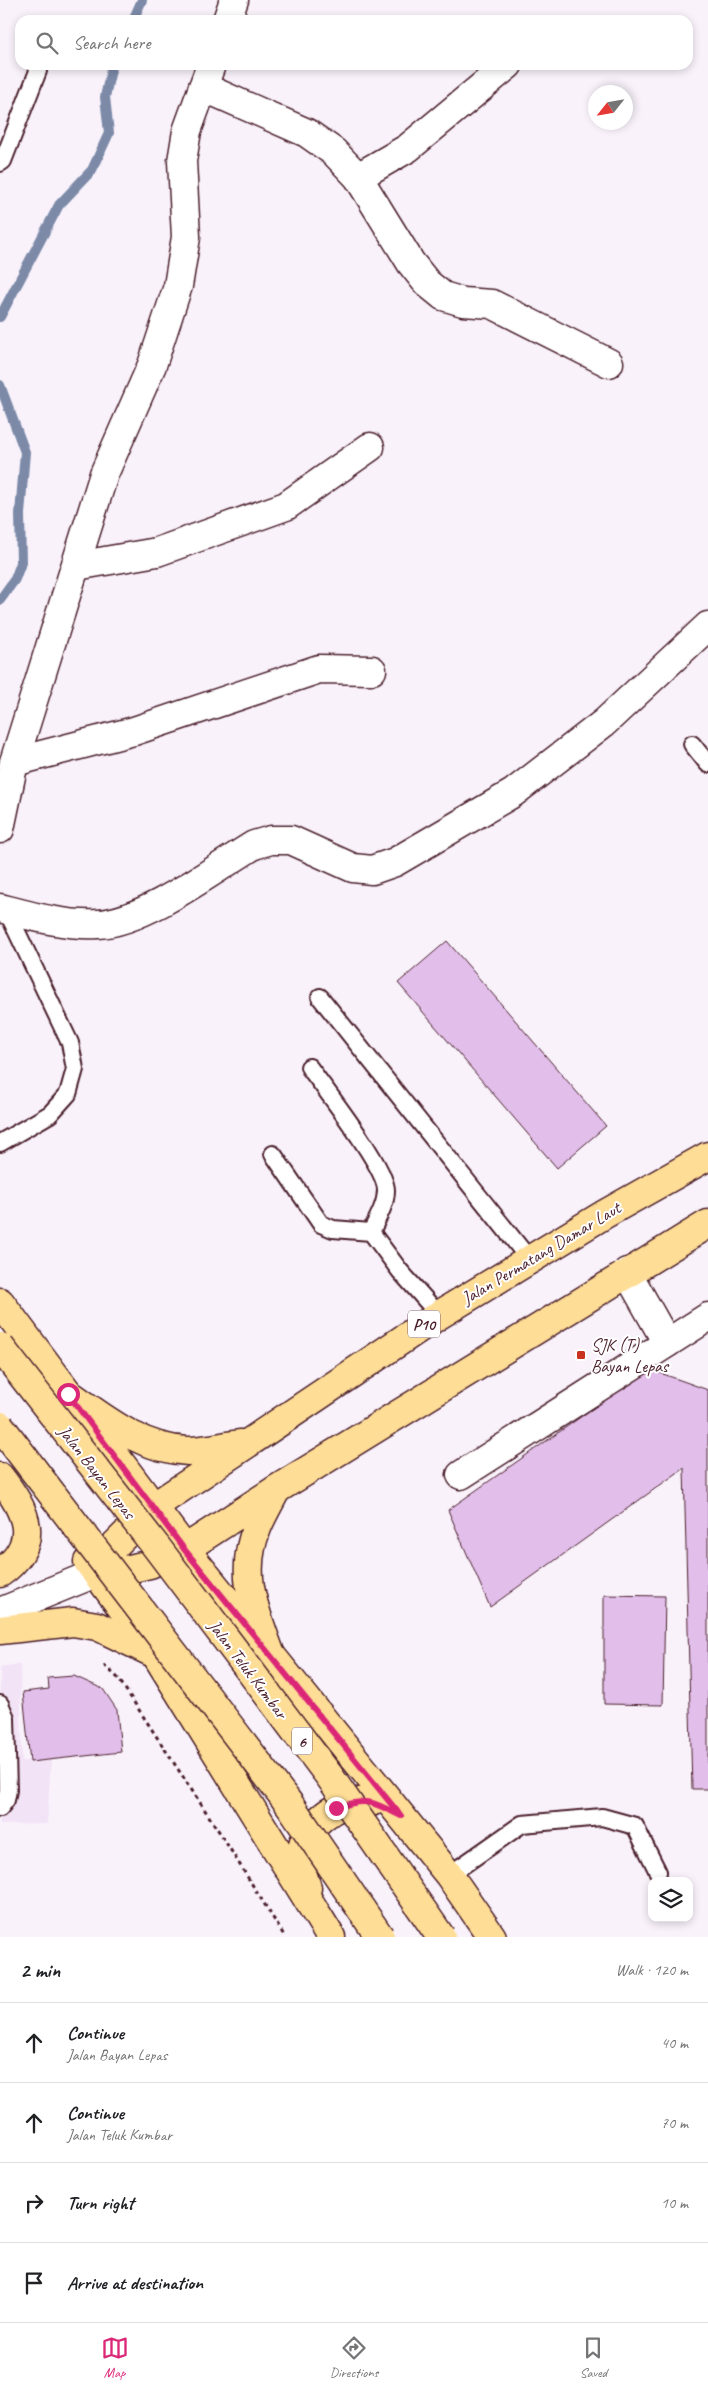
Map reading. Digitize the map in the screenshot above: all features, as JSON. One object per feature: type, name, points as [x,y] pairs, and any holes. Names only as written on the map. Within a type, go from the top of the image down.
[{"type":"main road","name":"Jalan Permatang Damar Laut","points":[[153,1507],[439,1315],[529,1259],[708,1156]]},
{"type":"main road","points":[[107,1576],[150,1564],[171,1549],[277,1489],[627,1272],[708,1224]]},
{"type":"main road","name":"Jalan Bayan Lepas","points":[[0,1302],[153,1507],[171,1549]]},
{"type":"main road","name":"Jalan Bayan Lepas","points":[[0,1347],[171,1549]]},
{"type":"main road","points":[[68,1394],[124,1433],[154,1446],[189,1451],[249,1442]]},
{"type":"main road","points":[[0,1426],[107,1576],[331,1937]]},
{"type":"main road","points":[[0,1446],[107,1576],[290,1805],[380,1937]]},
{"type":"main road","points":[[0,1477],[18,1500],[28,1530],[24,1550],[14,1564],[0,1573]]},
{"type":"main road","points":[[274,1661],[252,1600],[247,1573],[250,1548],[257,1527],[277,1489]]},
{"type":"main road","name":"P10","points":[[107,1576],[115,1545],[153,1507]]},
{"type":"main road","name":"Jalan Teluk Kumbar","points":[[171,1549],[274,1661],[449,1875],[492,1937]]},
{"type":"main road","name":"Jalan Teluk Kumbar","points":[[171,1549],[441,1937]]},
{"type":"main road","points":[[0,1630],[73,1622],[97,1626],[155,1654]]},
{"type":"main road","points":[[314,1909],[300,1863],[303,1843],[318,1821],[336,1808],[357,1800],[375,1803],[401,1816]]},
{"type":"street","points":[[229,15],[234,0]]},
{"type":"street","points":[[358,177],[408,148],[502,70]]},
{"type":"street","points":[[0,829],[14,762],[104,474],[152,365],[178,286],[186,237],[182,162],[188,131],[207,76],[307,133],[334,152],[358,177],[411,263],[427,283],[443,296],[463,302],[492,304],[609,363]]},
{"type":"street","points":[[76,566],[157,552],[286,506],[370,447]]},
{"type":"street","points":[[3,908],[71,923],[98,924],[122,920],[148,910],[254,845],[271,840],[291,840],[352,868],[372,870],[395,862],[513,793],[606,722],[708,626]]},
{"type":"street","points":[[14,762],[134,731],[319,669],[372,670]]},
{"type":"street","points":[[627,1272],[667,1343]]},
{"type":"street","points":[[461,1475],[708,1317]]},
{"type":"street","points":[[0,1612],[107,1576]]},
{"type":"lane","points":[[0,163],[3,161],[38,71]]},
{"type":"lane","points":[[692,744],[708,764]]},
{"type":"lane","points":[[0,1143],[50,1114],[68,1094],[75,1069],[70,1043],[3,908]]},
{"type":"lane","points":[[320,997],[529,1259]]},
{"type":"lane","points":[[310,1066],[373,1157],[386,1188],[383,1209],[370,1232]]},
{"type":"lane","points":[[273,1154],[321,1224],[333,1229],[370,1232],[400,1271],[439,1315]]},
{"type":"lane","points":[[0,1704],[6,1718],[8,1790],[6,1800],[0,1808]]},
{"type":"lane","points":[[449,1875],[522,1824],[602,1817],[635,1826],[658,1872]]},
{"type":"path","points":[[104,1664],[118,1678],[220,1833],[284,1937]]},
{"type":"shaded area","points":[[20,1664],[22,1761],[51,1760],[47,1824],[0,1825],[0,1667]]},
{"type":"building","points":[[447,941],[606,1126],[557,1168],[398,983]]},
{"type":"building","points":[[649,1369],[708,1390],[708,1789],[692,1789],[684,1468],[490,1607],[448,1510]]},
{"type":"building","points":[[604,1595],[665,1596],[663,1705],[604,1704]]},
{"type":"building","points":[[74,1676],[103,1689],[117,1710],[121,1752],[30,1762],[23,1692],[49,1689],[48,1678]]},
{"type":"waterway","points":[[135,15],[142,0]]},
{"type":"waterway","points":[[0,317],[59,205],[92,170],[109,133],[105,97],[111,70]]},
{"type":"waterway","points":[[0,385],[25,452],[20,514],[21,563],[15,579],[0,600]]},
{"type":"place","name":"SJK (T) Bayan Lepas","points":[[581,1355]]},
{"type":"route","points":[[68,1394],[184,1549],[401,1816],[375,1803],[357,1800],[336,1808]]}]
